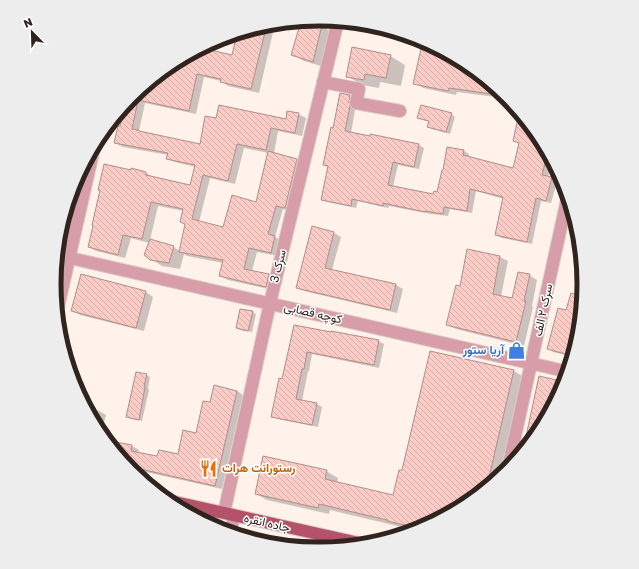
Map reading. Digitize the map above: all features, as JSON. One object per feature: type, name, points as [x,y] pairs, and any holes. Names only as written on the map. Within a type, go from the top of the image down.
[{"type":"main road","name":"جاده انقره","points":[[184,504],[351,541]]},
{"type":"street","name":"سرک 3","points":[[230,526],[229,514],[270,303],[337,27]]},
{"type":"street","points":[[323,82],[359,89],[356,103],[400,111]]},
{"type":"street","points":[[63,257],[87,172]]},
{"type":"street","name":"سرک ۲ الف","points":[[510,459],[565,206]]},
{"type":"street","name":"کوچه قصابی","points":[[63,257],[563,371]]},
{"type":"building","points":[[322,26],[313,62],[291,55],[299,27]]},
{"type":"building","points":[[265,32],[251,89],[220,82],[221,79],[197,74],[189,111],[139,100],[162,79],[205,53],[211,50],[232,55],[235,40]]},
{"type":"building","points":[[352,47],[391,55],[386,78],[365,74],[364,80],[346,77]]},
{"type":"building","points":[[421,47],[449,61],[477,79],[494,94],[449,88],[448,91],[413,84]]},
{"type":"building","points":[[340,93],[350,95],[350,106],[345,131],[370,136],[370,134],[419,144],[414,167],[393,162],[388,185],[433,194],[434,191],[437,192],[447,147],[464,150],[463,155],[513,168],[519,143],[513,141],[518,119],[525,127],[546,160],[542,175],[552,177],[546,201],[536,198],[527,242],[495,235],[503,197],[470,189],[467,211],[444,207],[443,214],[425,212],[383,203],[383,206],[352,199],[351,206],[321,200],[328,166],[323,165],[331,127],[333,128]]},
{"type":"building","points":[[138,101],[132,129],[200,144],[205,116],[216,118],[219,105],[286,119],[287,111],[299,113],[295,133],[271,128],[266,150],[237,144],[228,181],[203,175],[192,219],[223,227],[232,195],[256,202],[268,151],[297,159],[285,208],[276,206],[268,234],[275,236],[271,253],[249,248],[244,269],[269,274],[266,287],[219,276],[223,260],[179,252],[185,224],[180,222],[183,209],[151,202],[142,239],[123,235],[118,255],[88,247],[104,164],[131,170],[131,168],[146,172],[146,175],[190,185],[195,165],[166,159],[168,153],[114,143],[118,126],[120,126],[122,118]]},
{"type":"building","points":[[421,105],[452,113],[446,132],[427,127],[429,121],[417,118]]},
{"type":"building","points":[[312,226],[334,232],[325,268],[396,284],[390,310],[296,288]]},
{"type":"building","points":[[150,239],[174,246],[169,263],[150,260],[144,255]]},
{"type":"building","points":[[467,249],[500,256],[493,294],[512,298],[518,272],[530,274],[524,301],[526,301],[516,342],[446,325],[456,285],[460,286]]},
{"type":"building","points":[[81,274],[146,291],[136,328],[71,311]]},
{"type":"building","points":[[571,293],[577,295],[576,318],[568,355],[547,349],[558,308],[566,310]]},
{"type":"building","points":[[240,309],[253,311],[248,331],[236,328]]},
{"type":"building","points":[[294,325],[379,340],[374,365],[307,352],[296,399],[317,403],[312,425],[271,417],[279,378],[282,379]]},
{"type":"building","points":[[430,351],[514,370],[488,480],[477,490],[434,516],[410,526],[319,504],[318,508],[255,494],[263,456],[327,470],[325,479],[393,495],[399,470],[402,470]]},
{"type":"building","points":[[136,372],[147,374],[139,420],[126,417]]},
{"type":"building","points":[[539,376],[559,380],[543,414],[525,442]]},
{"type":"building","points":[[214,385],[237,391],[215,486],[139,469],[114,442],[132,445],[131,451],[157,456],[159,450],[178,454],[183,430],[196,433],[203,401],[210,402]]},
{"type":"place","name":"آریا ستور","points":[[517,350]]},
{"type":"place","name":"رستورانت هرات","points":[[209,468]]}]
